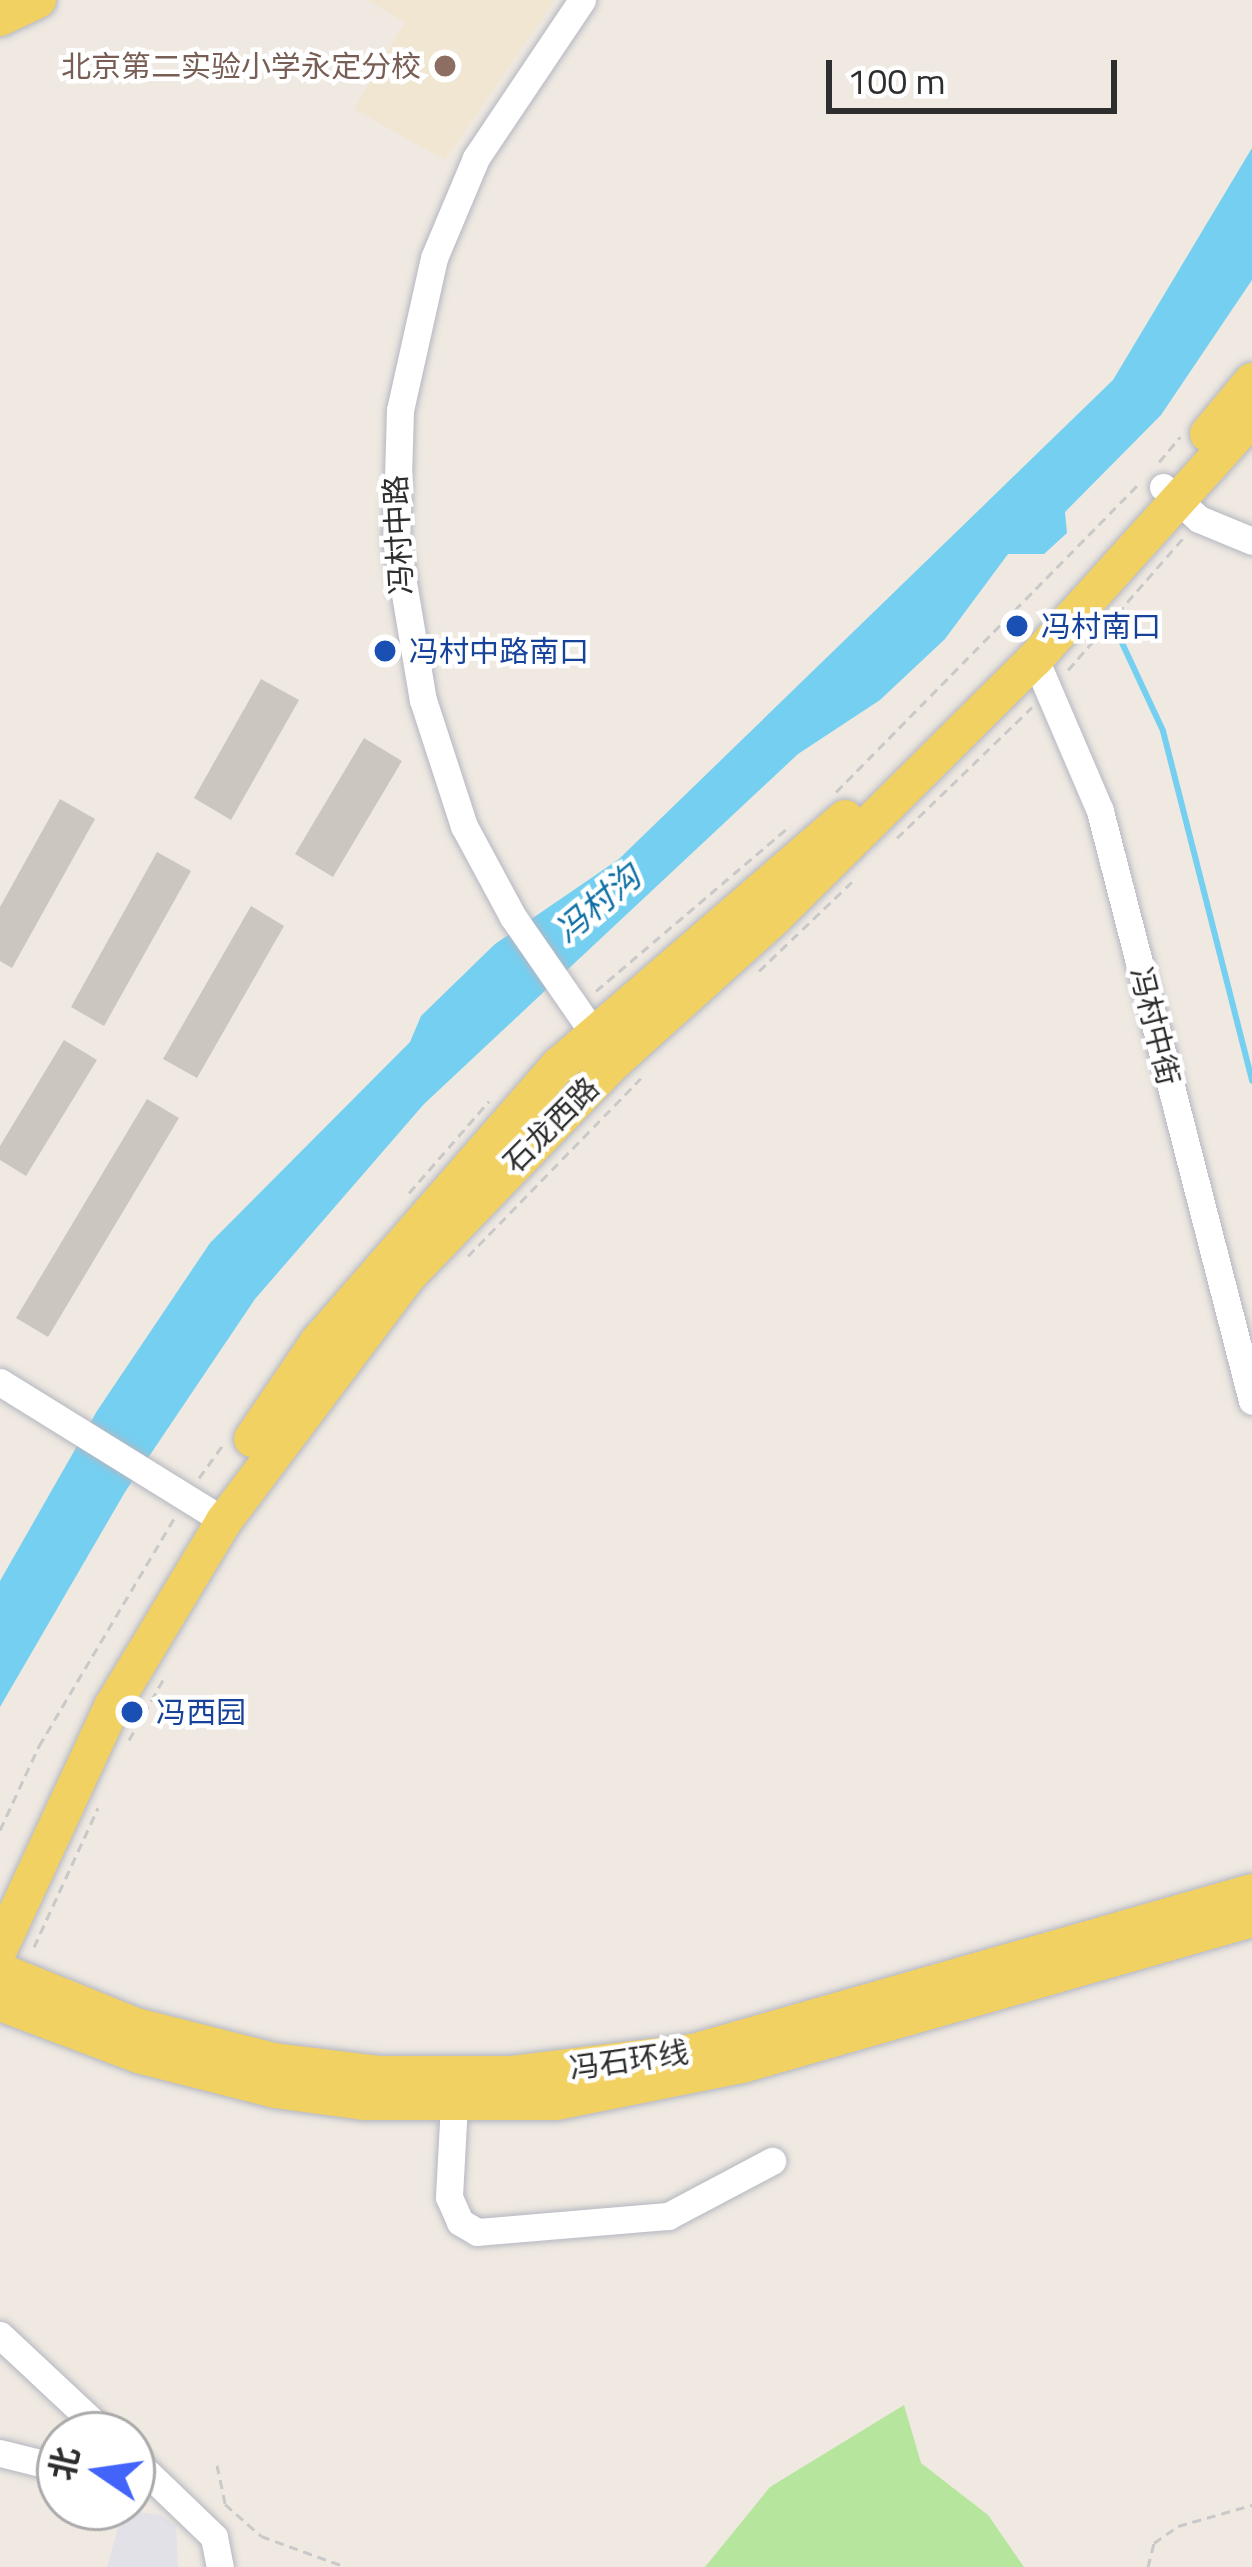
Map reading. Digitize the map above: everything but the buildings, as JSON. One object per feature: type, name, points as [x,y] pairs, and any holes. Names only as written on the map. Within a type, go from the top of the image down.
[{"type":"main road","name":"石龙西路","points":[[0,1891],[98,1693],[214,1516],[318,1342],[592,1030],[844,818],[1027,642],[1180,504],[1252,381]]},
{"type":"main road","name":"石龙西路","points":[[5,1958],[112,1705],[214,1516],[408,1276],[631,1066],[773,919],[1042,675],[1252,418]]},
{"type":"main road","name":"冯石环线","points":[[5,1958],[136,2026],[274,2061],[380,2074],[510,2074],[693,2052],[1252,1892]]},
{"type":"main road","name":"冯石环线","points":[[0,2002],[138,2055],[248,2085],[350,2101],[454,2104],[574,2099],[706,2074],[1252,1919]]},
{"type":"street","name":"冯村中路","points":[[582,0],[452,206],[417,322],[395,460],[402,611],[422,700],[464,826],[513,917],[592,1030],[631,1066]]},
{"type":"street","points":[[1180,504],[1252,541]]},
{"type":"street","name":"冯村中街","points":[[1042,675],[1100,811],[1251,1389]]},
{"type":"street","points":[[0,1382],[214,1516]]},
{"type":"street","points":[[454,2104],[449,2197],[460,2222],[477,2232],[668,2216],[772,2162]]},
{"type":"street","points":[[0,2335],[81,2411]]},
{"type":"street","points":[[0,2453],[36,2462]]},
{"type":"street","points":[[156,2481],[214,2537],[220,2567]]},
{"type":"path","points":[[892,842],[1042,675],[1180,504]]},
{"type":"path","points":[[758,972],[862,872]]},
{"type":"path","name":"石龙西路","points":[[467,1257],[631,1066]]},
{"type":"path","points":[[129,1740],[171,1666]]},
{"type":"path","points":[[5,1958],[34,1948],[100,1802]]},
{"type":"path","points":[[218,2465],[225,2504],[261,2536],[346,2567]]},
{"type":"path","points":[[1148,2567],[1154,2543],[1178,2526],[1252,2505]]},
{"type":"shaded area","name":"北京第二实验小学永定分校","points":[[367,0],[555,0],[445,160],[354,109],[405,22]]},
{"type":"shaded area","points":[[156,2514],[176,2526],[178,2567],[107,2567],[117,2531],[156,2531]]},
{"type":"green space","points":[[904,2405],[921,2463],[988,2515],[1024,2567],[705,2567],[770,2487]]},
{"type":"water","name":"冯村沟","points":[[1252,148],[1252,280],[1161,415],[1065,512],[1067,533],[1044,554],[1008,554],[945,639],[880,700],[798,754],[424,1104],[255,1299],[125,1492],[0,1707],[0,1581],[97,1411],[210,1243],[410,1042],[421,1016],[495,944],[619,859],[1113,380]]},
{"type":"waterway","points":[[1116,630],[1163,731],[1252,1081]]},
{"type":"place","name":"北京第二实验小学永定分校","points":[[445,66]]},
{"type":"place","name":"冯村南口","points":[[1017,626]]},
{"type":"place","name":"冯村中路南口","points":[[385,651]]},
{"type":"place","name":"冯西园","points":[[132,1712]]}]
